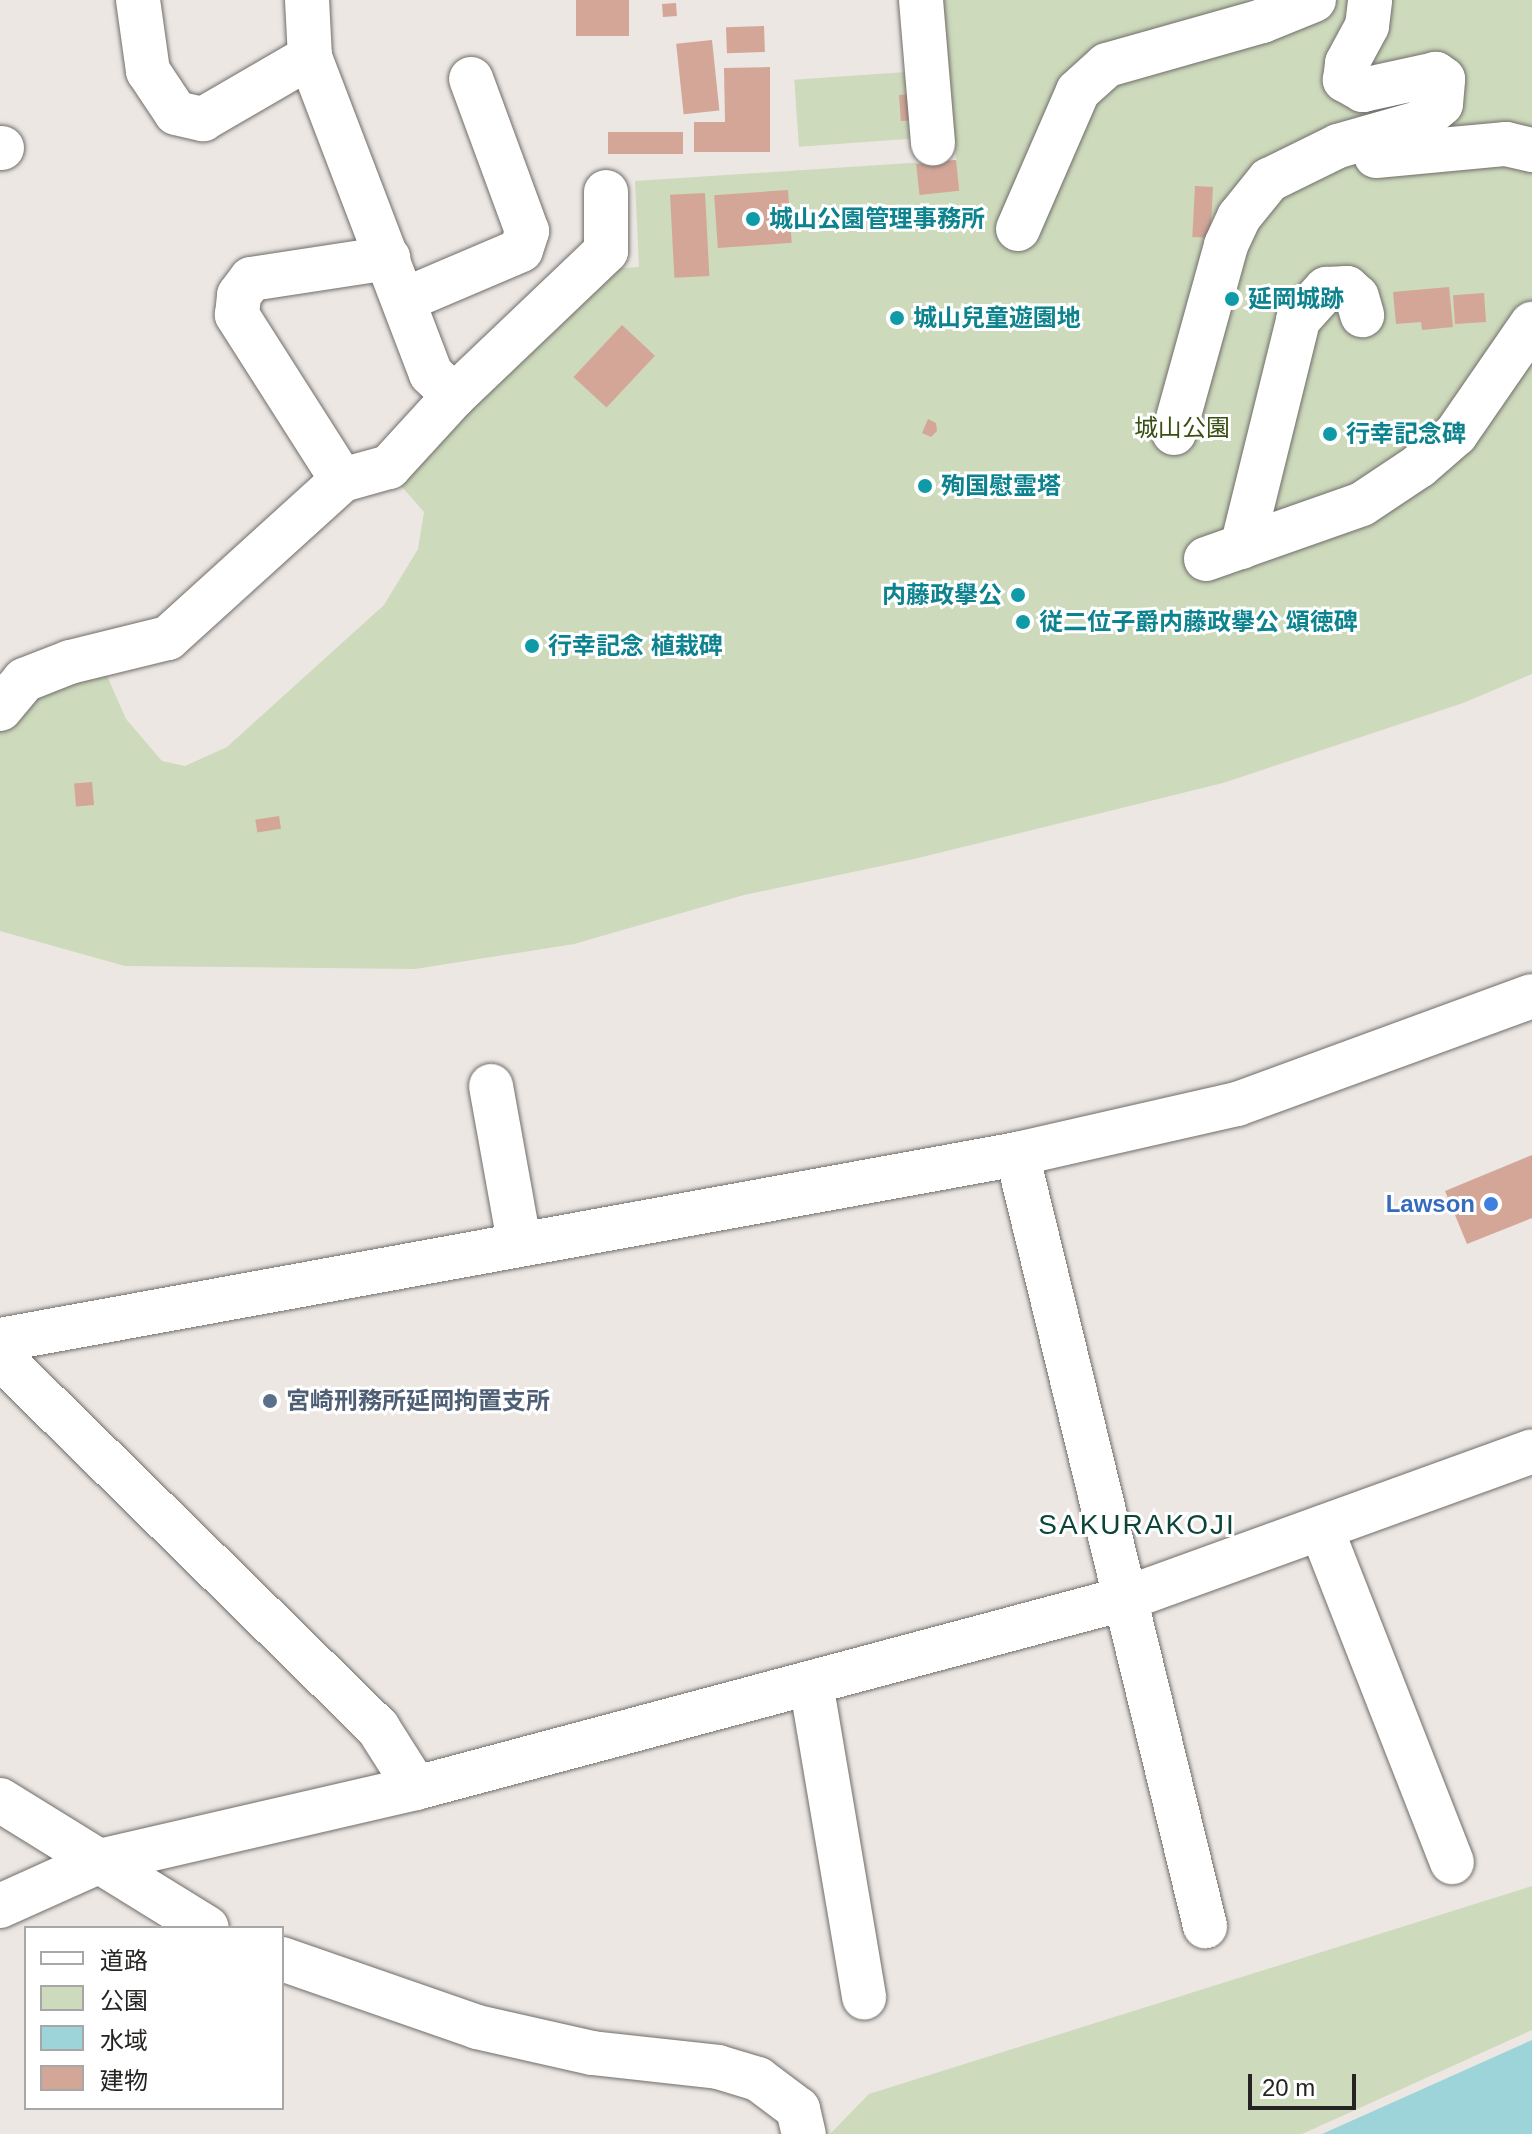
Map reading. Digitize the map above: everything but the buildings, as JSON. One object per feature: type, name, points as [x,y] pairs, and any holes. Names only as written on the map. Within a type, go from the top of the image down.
[{"type":"street","points":[[138,0],[148,71],[176,113],[203,119],[310,57]]},
{"type":"street","points":[[307,0],[310,57],[431,374],[454,396]]},
{"type":"street","points":[[921,0],[933,144]]},
{"type":"street","points":[[1018,229],[1078,91],[1107,65],[1262,21],[1314,0]]},
{"type":"street","points":[[1174,433],[1226,245],[1239,217],[1279,174],[1338,146],[1419,123],[1441,104],[1443,79],[1436,74],[1363,90],[1349,87],[1347,63],[1367,26],[1370,0]]},
{"type":"street","points":[[404,300],[521,250],[527,231],[471,79]]},
{"type":"street","points":[[1279,174],[1351,158],[1506,144],[1532,150]]},
{"type":"street","points":[[0,709],[24,680],[70,662],[168,638],[342,480],[389,467],[454,396],[606,251],[606,192]]},
{"type":"street","points":[[342,480],[237,315],[239,295],[251,279],[388,258]]},
{"type":"street","points":[[1362,315],[1357,297],[1347,288],[1326,289],[1298,320],[1224,553],[1362,504],[1419,466],[1456,434],[1532,324]]},
{"type":"street","points":[[0,1340],[519,1242],[1017,1154],[1237,1104],[1532,996]]},
{"type":"street","points":[[491,1086],[519,1242]]},
{"type":"street","points":[[1017,1154],[1205,1926]]},
{"type":"street","points":[[0,1357],[378,1728],[416,1788]]},
{"type":"street","points":[[0,1906],[100,1861],[416,1788],[1127,1598],[1532,1451]]},
{"type":"street","points":[[1321,1528],[1452,1862]]},
{"type":"street","points":[[811,1683],[864,1998]]},
{"type":"street","points":[[0,1800],[204,1926]]},
{"type":"street","points":[[284,1960],[477,2027],[592,2053],[718,2067],[758,2079],[798,2109],[804,2134]]},
{"type":"green space","name":"城山公園","points":[[942,0],[1532,0],[1532,674],[1463,703],[1223,783],[914,859],[744,895],[574,944],[415,969],[125,966],[0,931],[0,723],[14,703],[104,669],[126,719],[162,761],[185,766],[227,747],[384,605],[418,549],[424,512],[395,479],[603,269],[639,267],[635,181],[956,160]]},
{"type":"green space","points":[[906,72],[911,139],[799,147],[794,80]]},
{"type":"green space","points":[[1532,1886],[1532,2030],[1302,2134],[830,2134],[869,2094]]},
{"type":"water","points":[[1532,2040],[1532,2134],[1322,2134]]},
{"type":"place","name":"城山公園管理事務所","points":[[753,219]]},
{"type":"place","name":"延岡城跡","points":[[1232,299]]},
{"type":"place","name":"城山兒童遊園地","points":[[897,318]]},
{"type":"place","name":"行幸記念碑","points":[[1330,434]]},
{"type":"place","name":"殉国慰霊塔","points":[[925,486]]},
{"type":"place","name":"内藤政擧公","points":[[1018,595]]},
{"type":"place","name":"従二位子爵内藤政擧公 頌徳碑","points":[[1023,622]]},
{"type":"place","name":"行幸記念 植栽碑","points":[[532,646]]},
{"type":"place","name":"Lawson","points":[[1491,1204]]},
{"type":"place","name":"宮崎刑務所延岡拘置支所","points":[[270,1401]]},
{"type":"district","name":"SAKURAKOJI","points":[[1137,1525]]}]
